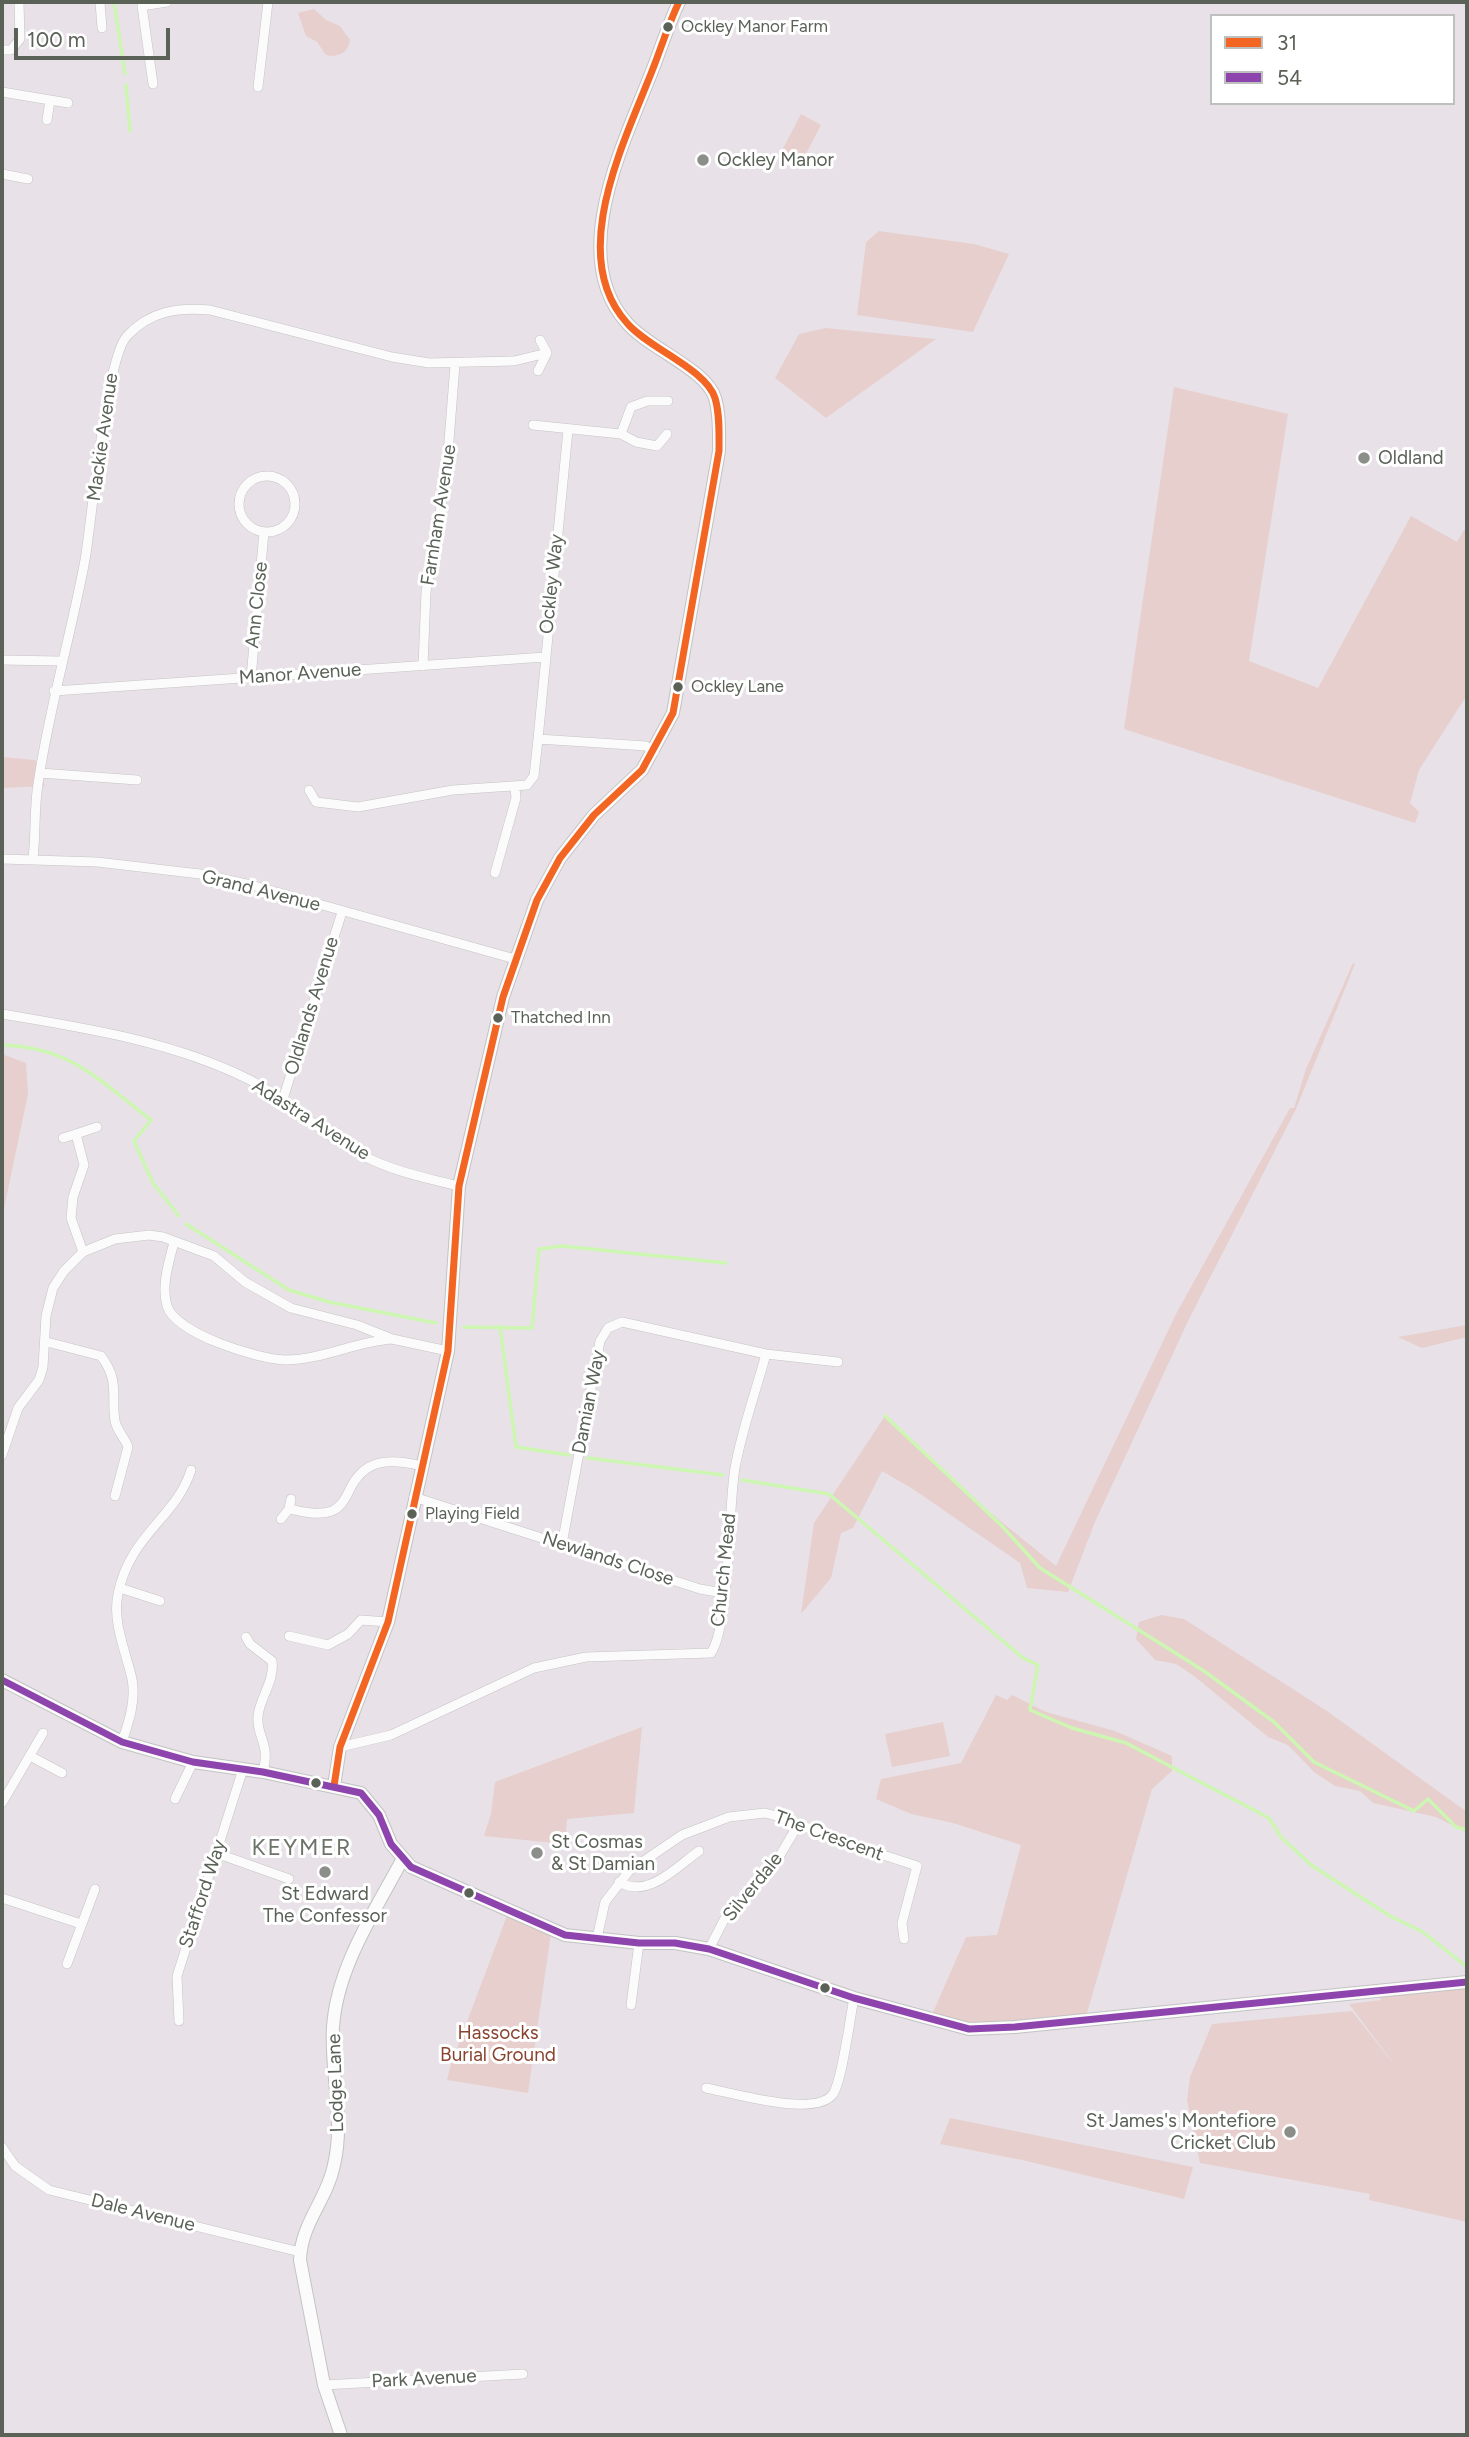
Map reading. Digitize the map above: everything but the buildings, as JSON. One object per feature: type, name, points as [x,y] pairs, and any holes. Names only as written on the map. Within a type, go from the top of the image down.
[{"type":"street","points":[[2,50],[11,50],[20,39],[19,2]]},
{"type":"street","points":[[100,2],[103,28]]},
{"type":"street","points":[[153,84],[141,4],[167,2]]},
{"type":"street","points":[[258,87],[268,2]]},
{"type":"street","points":[[334,1786],[340,1747],[388,1622],[448,1351],[458,1186],[491,1043],[515,959],[537,900],[560,858],[594,816],[642,770],[673,713],[719,451],[719,421],[715,397],[709,387],[694,372],[640,335],[617,311],[603,274],[601,252],[604,197],[614,165],[679,2]]},
{"type":"street","points":[[2,92],[68,103]]},
{"type":"street","points":[[47,120],[50,100]]},
{"type":"street","points":[[2,174],[28,178]]},
{"type":"street","name":"Mackie Avenue","points":[[33,858],[40,773],[54,691],[85,558],[113,367],[126,337],[153,316],[180,307],[210,310],[392,357],[455,365],[513,361],[547,353]]},
{"type":"street","points":[[538,371],[547,353],[540,340]]},
{"type":"street","name":"Farnham Avenue","points":[[423,666],[426,592],[446,478],[455,365]]},
{"type":"street","points":[[621,434],[631,407],[647,401],[668,401]]},
{"type":"street","points":[[533,425],[621,434],[636,442],[657,446],[667,434]]},
{"type":"street","name":"Ockley Way","points":[[515,788],[527,785],[534,776],[568,430]]},
{"type":"street","points":[[269,475],[286,482],[295,498],[296,507],[289,523],[282,529],[264,532],[247,524],[239,506],[244,488],[259,476],[269,475]]},
{"type":"street","name":"Ann Close","points":[[251,678],[264,532]]},
{"type":"street","name":"Manor Avenue","points":[[54,691],[545,657]]},
{"type":"street","points":[[2,660],[61,660]]},
{"type":"street","points":[[538,738],[646,746],[654,752]]},
{"type":"street","points":[[40,773],[137,780]]},
{"type":"street","points":[[309,790],[316,802],[358,807],[453,790],[515,788],[516,797],[495,873]]},
{"type":"street","name":"Grand Avenue","points":[[2,859],[97,862],[200,874],[251,885],[515,959]]},
{"type":"street","name":"Oldlands Avenue","points":[[283,1099],[342,912]]},
{"type":"street","name":"Adastra Avenue","points":[[2,1014],[59,1023],[172,1050],[228,1070],[283,1099],[318,1129],[359,1154],[418,1176],[458,1186]]},
{"type":"street","points":[[63,1138],[97,1128]]},
{"type":"street","points":[[76,1134],[84,1165],[73,1197],[71,1217],[83,1252]]},
{"type":"street","points":[[2,1455],[19,1408],[39,1380],[47,1342],[46,1316],[54,1288],[64,1271],[83,1252],[132,1236],[149,1235],[214,1256],[245,1282],[291,1308],[358,1325],[392,1339],[448,1351]]},
{"type":"street","points":[[174,1242],[167,1268],[167,1306],[173,1317],[212,1339],[259,1356],[286,1360],[313,1357],[359,1343],[392,1339]]},
{"type":"street","name":"Damian Way","points":[[562,1544],[600,1341],[608,1328],[622,1322],[766,1353],[838,1362]]},
{"type":"street","points":[[47,1342],[102,1356],[107,1363],[115,1385],[115,1423],[128,1447],[115,1496]]},
{"type":"street","name":"Church Mead","points":[[340,1747],[391,1735],[534,1668],[586,1657],[710,1653],[716,1645],[735,1468],[766,1353]]},
{"type":"street","points":[[289,1509],[313,1514],[334,1510],[344,1502],[360,1471],[376,1462],[422,1466]]},
{"type":"street","points":[[122,1742],[133,1704],[132,1681],[118,1624],[120,1588],[129,1558],[142,1538],[185,1489],[191,1470]]},
{"type":"street","name":"Newlands Close","points":[[414,1497],[700,1589],[723,1593]]},
{"type":"street","points":[[281,1519],[289,1509],[291,1499]]},
{"type":"street","points":[[120,1588],[160,1601]]},
{"type":"street","points":[[289,1636],[328,1646],[348,1634],[361,1620],[388,1622]]},
{"type":"street","points":[[246,1637],[250,1644],[272,1661],[273,1670],[258,1716],[266,1744],[263,1772]]},
{"type":"street","points":[[2,1680],[122,1742],[193,1762],[263,1772],[361,1793],[379,1815],[391,1844],[402,1860],[422,1872],[565,1935],[639,1943],[676,1943],[709,1949],[854,1998],[969,2029],[983,2030],[1467,1982]]},
{"type":"street","points":[[2,1803],[43,1733]]},
{"type":"street","points":[[30,1756],[62,1773]]},
{"type":"street","points":[[175,1799],[193,1762]]},
{"type":"street","name":"Stafford Way","points":[[179,2021],[177,1976],[243,1769]]},
{"type":"street","name":"The Crescent","points":[[597,1938],[605,1902],[619,1882],[651,1854],[701,1826],[729,1817],[765,1813],[917,1866],[902,1923],[904,1939]]},
{"type":"street","name":"Silverdale","points":[[709,1949],[732,1909],[776,1862],[798,1825]]},
{"type":"street","points":[[619,1882],[629,1888],[641,1889],[699,1851]]},
{"type":"street","points":[[216,1853],[289,1879]]},
{"type":"street","name":"Lodge Lane","points":[[341,2435],[324,2385],[300,2252],[303,2233],[330,2180],[337,2150],[339,2103],[333,2028],[335,2004],[354,1953],[402,1860]]},
{"type":"street","points":[[67,1964],[95,1889]]},
{"type":"street","points":[[2,1898],[81,1924]]},
{"type":"street","points":[[631,2005],[639,1943]]},
{"type":"street","points":[[706,2088],[801,2105],[821,2103],[835,2090],[854,1998]]},
{"type":"street","name":"Dale Avenue","points":[[2,2147],[15,2166],[49,2190],[300,2252]]},
{"type":"street","name":"Park Avenue","points":[[324,2385],[523,2374]]},
{"type":"green space","points":[[314,9],[326,20],[340,26],[350,40],[342,54],[326,55],[317,42],[306,36],[298,13]]},
{"type":"green space","points":[[801,114],[821,125],[799,167],[779,156]]},
{"type":"green space","points":[[879,231],[974,244],[1009,254],[973,332],[857,315],[866,242]]},
{"type":"green space","points":[[826,328],[936,339],[826,418],[775,378],[799,334]]},
{"type":"green space","points":[[1174,387],[1288,414],[1249,661],[1318,688],[1411,516],[1457,542],[1467,525],[1467,695],[1419,770],[1410,803],[1419,812],[1415,823],[1124,729]]},
{"type":"green space","points":[[2,757],[35,760],[45,786],[2,788]]},
{"type":"green space","points":[[1353,963],[1355,964],[1296,1109],[1189,1319],[1095,1522],[1068,1592],[1027,1588],[1020,1563],[913,1489],[882,1471],[853,1528],[841,1533],[831,1578],[801,1614],[814,1523],[885,1416],[977,1502],[1056,1566],[1176,1314],[1290,1108],[1294,1108],[1306,1069]]},
{"type":"green space","points":[[2,1054],[26,1063],[28,1094],[2,1218]]},
{"type":"green space","points":[[1467,1325],[1467,1337],[1422,1348],[1398,1337]]},
{"type":"green space","points":[[1161,1615],[1184,1619],[1327,1711],[1467,1812],[1467,1833],[1436,1817],[1373,1803],[1360,1791],[1335,1786],[1314,1772],[1288,1745],[1268,1737],[1194,1676],[1176,1664],[1155,1660],[1136,1639],[1139,1622]]},
{"type":"green space","points":[[996,1695],[1007,1700],[1012,1695],[1046,1712],[1115,1731],[1172,1756],[1172,1771],[1152,1789],[1085,2020],[983,2030],[931,2017],[966,1937],[997,1935],[1021,1845],[953,1823],[911,1814],[876,1799],[881,1779],[961,1763]]},
{"type":"green space","points":[[943,1722],[950,1756],[892,1767],[885,1734]]},
{"type":"green space","points":[[642,1727],[634,1813],[567,1819],[565,1844],[484,1836],[491,1814],[495,1782]]},
{"type":"green space","name":"Hassocks Burial Ground","points":[[508,1913],[551,1933],[528,2093],[447,2080]]},
{"type":"green space","name":"St James's Montefiore Cricket Club","points":[[1467,1988],[1467,2222],[1369,2200],[1370,2194],[1200,2163],[1187,2100],[1190,2077],[1212,2024],[1352,2011],[1400,2072],[1349,2004],[1381,2000],[1379,1995]]},
{"type":"green space","points":[[950,2118],[1193,2167],[1184,2199],[1022,2160],[940,2144]]},
{"type":"waterway","points":[[114,2],[125,74]]},
{"type":"waterway","points":[[126,85],[130,131]]},
{"type":"waterway","points":[[2,1045],[26,1047],[66,1059],[100,1080],[151,1120],[134,1141],[153,1183],[179,1216]]},
{"type":"waterway","points":[[186,1224],[289,1290],[329,1302],[436,1323]]},
{"type":"waterway","points":[[464,1327],[532,1328],[539,1249],[562,1246],[726,1263]]},
{"type":"waterway","points":[[500,1326],[516,1447],[569,1455]]},
{"type":"waterway","points":[[885,1416],[1002,1526],[1040,1568],[1204,1671],[1274,1722],[1314,1762],[1414,1811],[1428,1799],[1456,1827],[1467,1830]]},
{"type":"waterway","points":[[588,1458],[723,1475]]},
{"type":"waterway","points":[[742,1480],[829,1494],[1023,1658],[1038,1665],[1030,1710],[1072,1728],[1126,1743],[1269,1818],[1281,1837],[1311,1865],[1390,1916],[1423,1932],[1467,1967]]},
{"type":"transit line","name":"31","points":[[334,1786],[340,1747],[388,1622],[448,1351],[459,1186],[503,997],[537,900],[560,858],[594,815],[642,770],[673,713],[719,451],[718,411],[715,398],[700,378],[627,323],[610,297],[602,267],[601,236],[605,203],[614,170],[679,2]]},
{"type":"transit line","name":"54","points":[[2,1680],[122,1742],[193,1762],[263,1772],[361,1793],[379,1815],[391,1844],[411,1867],[565,1935],[639,1943],[675,1943],[709,1949],[854,1998],[969,2029],[1015,2027],[1467,1982]]},
{"type":"place","name":"Ockley Manor Farm","points":[[668,27]]},
{"type":"place","name":"Ockley Manor","points":[[703,160]]},
{"type":"place","name":"Oldland","points":[[1364,458]]},
{"type":"place","name":"Ockley Lane","points":[[678,687]]},
{"type":"place","name":"Thatched Inn","points":[[498,1018]]},
{"type":"place","name":"Playing Field","points":[[412,1514]]},
{"type":"place","name":"St Cosmas & St Damian","points":[[537,1853]]},
{"type":"place","name":"St Edward The Confessor","points":[[325,1872]]},
{"type":"place","name":"St James's Montefiore Cricket Club","points":[[1290,2132]]},
{"type":"district","name":"KEYMER","points":[[302,1848]]}]
